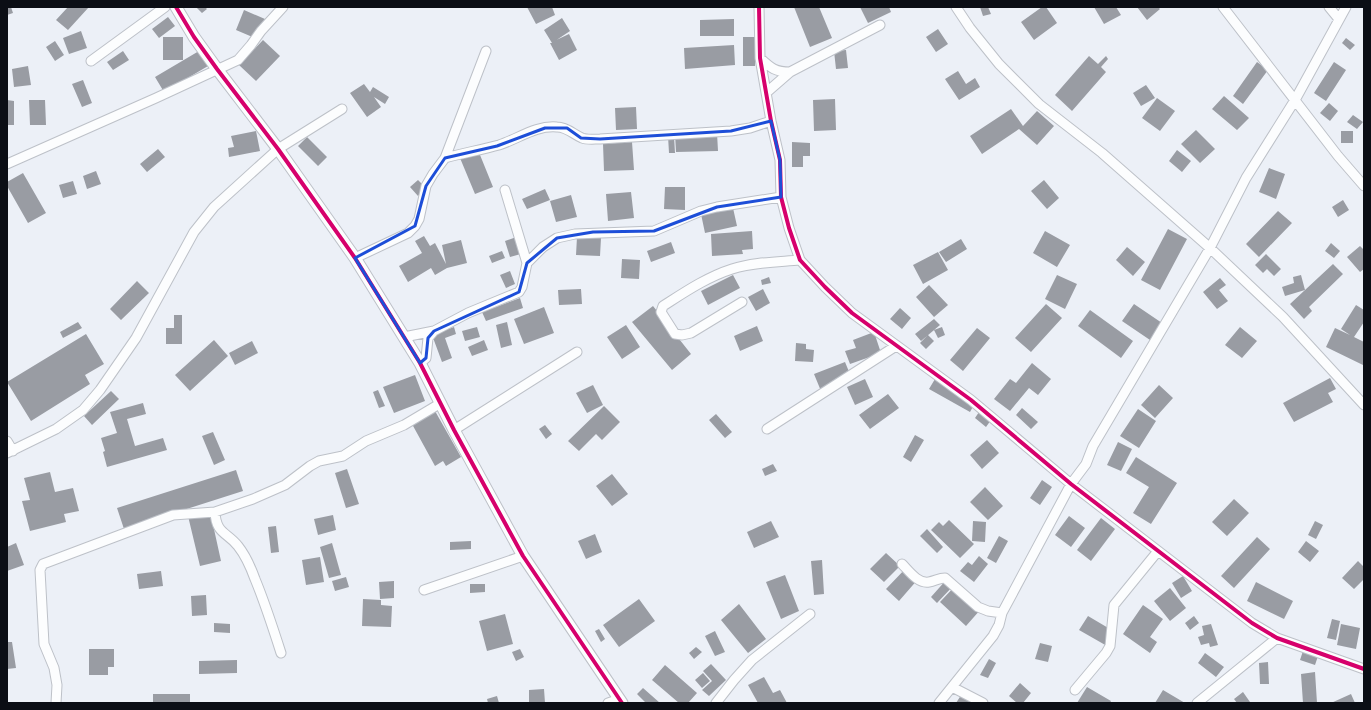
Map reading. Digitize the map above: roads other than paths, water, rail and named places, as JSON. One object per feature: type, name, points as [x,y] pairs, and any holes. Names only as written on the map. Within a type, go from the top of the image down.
[{"type":"street","points":[[91,60],[165,7]]},
{"type":"street","points":[[176,7],[194,37],[278,149],[354,258],[404,337],[420,363],[454,430],[523,556],[621,701],[608,703]]},
{"type":"street","points":[[7,164],[238,60],[261,31],[283,7]]},
{"type":"street","points":[[760,7],[760,58],[771,121],[780,160],[781,197],[789,228],[800,260],[852,313],[972,400],[1071,484],[1252,623],[1277,638],[1364,669]]},
{"type":"street","points":[[956,7],[970,28],[999,64],[1039,104],[1102,153],[1210,248],[1283,317],[1364,405]]},
{"type":"street","points":[[1223,7],[1338,156],[1364,186]]},
{"type":"street","points":[[1329,7],[1338,18]]},
{"type":"street","points":[[939,703],[993,636],[999,624],[1002,613],[1071,484],[1086,464],[1093,446],[1210,248],[1246,178],[1295,100],[1338,18],[1346,7]]},
{"type":"street","points":[[766,92],[790,72],[880,25]]},
{"type":"street","points":[[354,258],[408,232],[415,226],[419,219],[426,186],[445,158],[486,51]]},
{"type":"street","points":[[760,58],[774,70],[790,72]]},
{"type":"street","points":[[7,441],[10,452],[56,429],[83,410],[100,390],[136,338],[194,232],[214,207],[278,149],[342,109]]},
{"type":"street","points":[[445,158],[497,146],[512,141],[534,130],[545,128],[567,128],[581,138],[600,139],[731,131],[750,128],[771,121]]},
{"type":"street","points":[[404,337],[434,331],[468,313],[519,292],[522,287],[527,263],[505,190]]},
{"type":"street","points":[[527,263],[543,247],[557,238],[575,234],[654,231],[701,211],[781,197]]},
{"type":"street","points":[[742,302],[691,333],[682,335],[675,334],[661,312],[663,306],[710,278],[732,269],[758,264],[800,260]]},
{"type":"street","points":[[420,363],[426,358],[428,338],[434,331]]},
{"type":"street","points":[[767,430],[896,346]]},
{"type":"street","points":[[454,430],[577,352]]},
{"type":"street","points":[[56,703],[57,685],[54,668],[44,644],[40,570],[41,567],[47,562],[173,515],[215,512],[252,499],[285,485],[319,461],[343,456],[366,441],[404,425],[441,403]]},
{"type":"street","points":[[215,512],[219,528],[224,535],[238,546],[251,568],[266,605],[281,653]]},
{"type":"street","points":[[1075,690],[1106,653],[1110,646],[1114,605],[1158,551]]},
{"type":"street","points":[[424,590],[523,556]]},
{"type":"street","points":[[902,564],[919,580],[930,582],[939,578],[945,578],[978,607],[988,611],[1002,613]]},
{"type":"street","points":[[716,703],[752,660],[810,614]]},
{"type":"street","points":[[1197,703],[1277,638]]},
{"type":"street","points":[[952,687],[983,703]]}]
